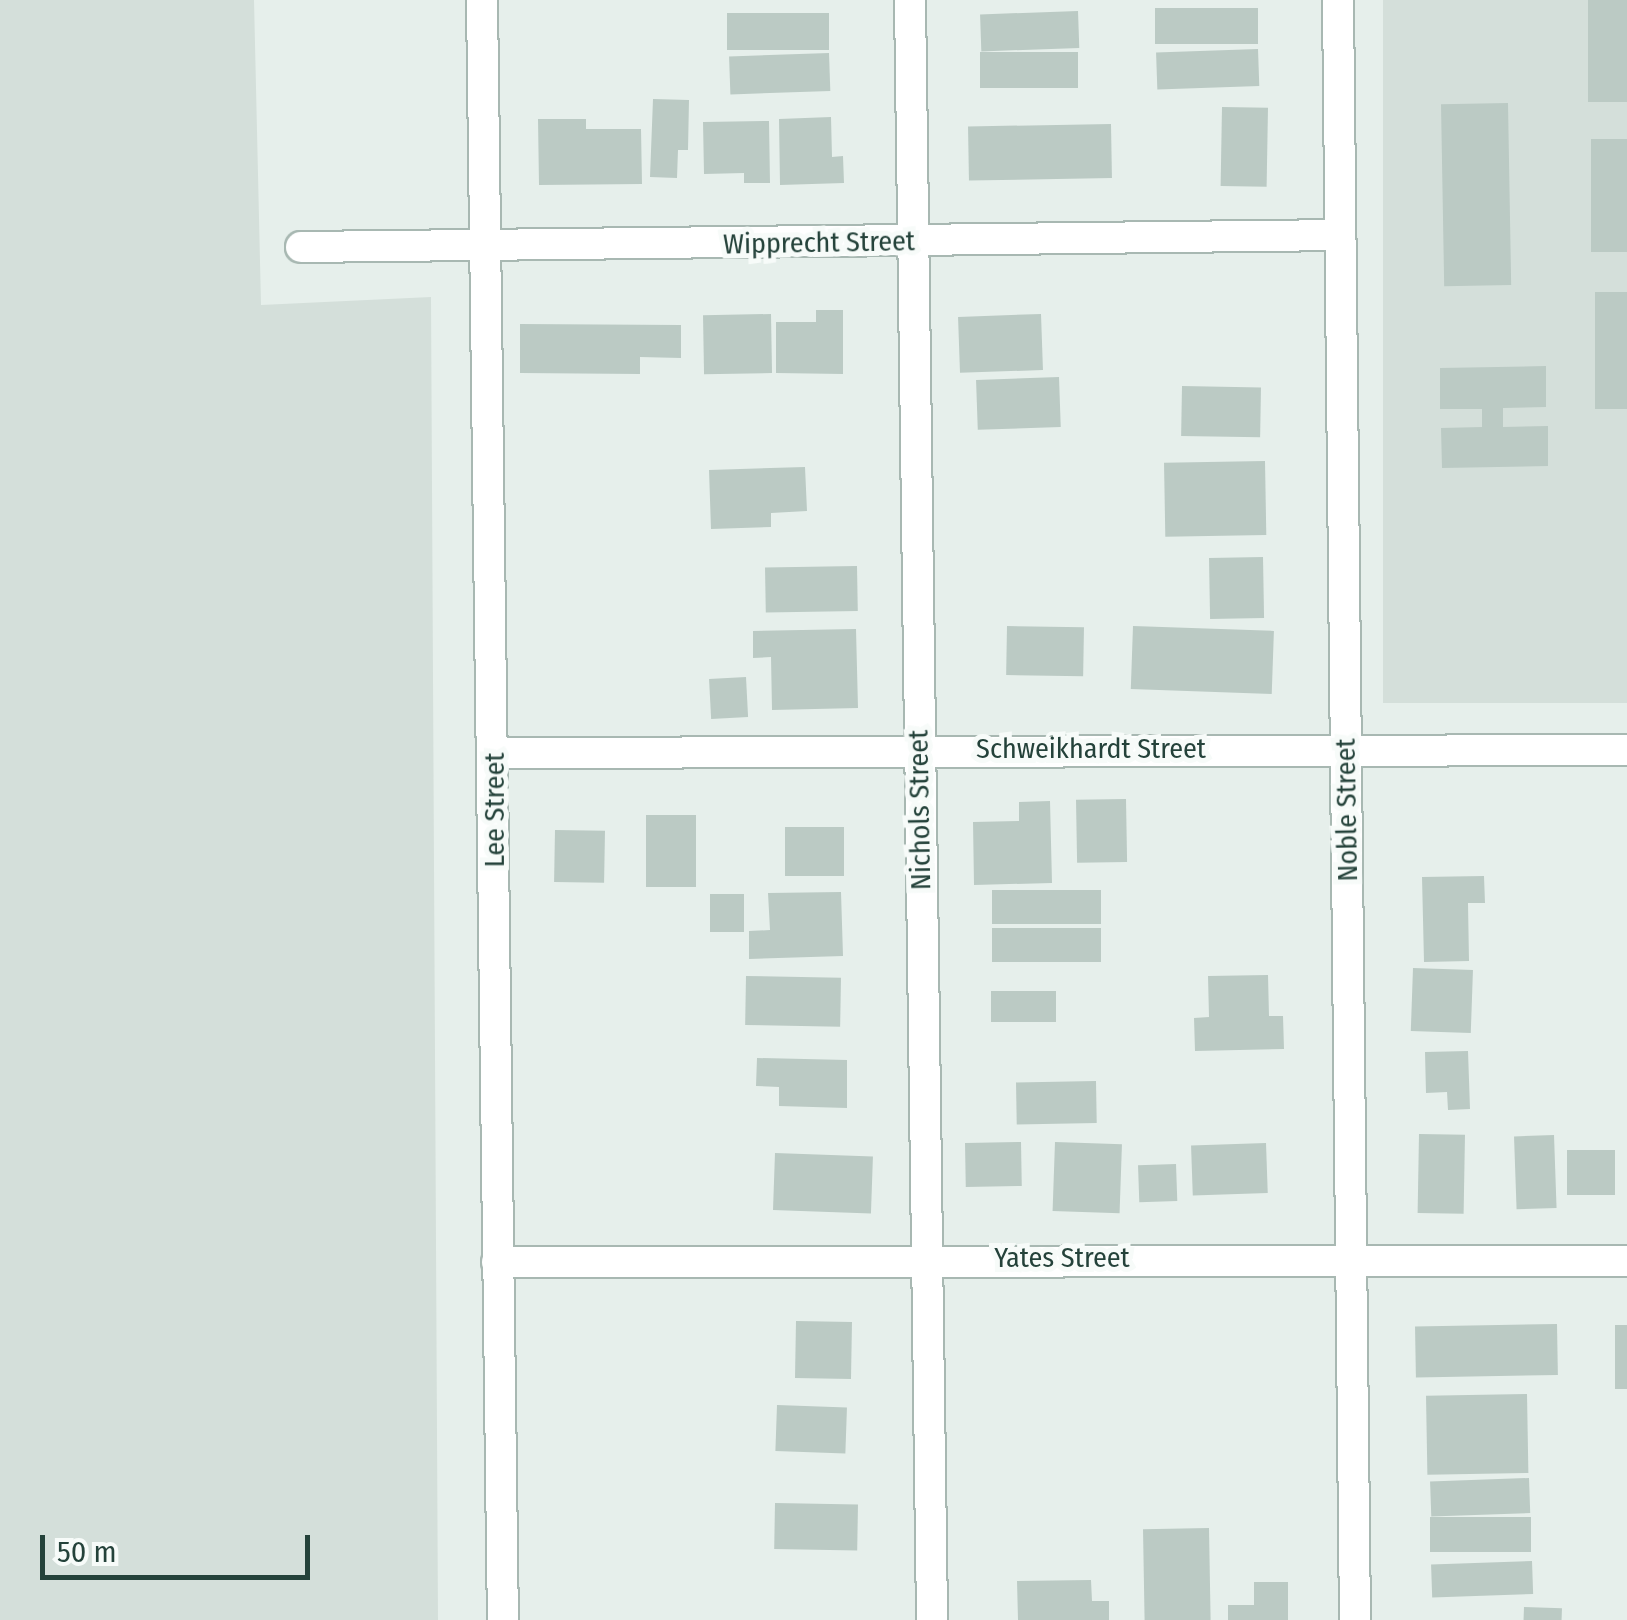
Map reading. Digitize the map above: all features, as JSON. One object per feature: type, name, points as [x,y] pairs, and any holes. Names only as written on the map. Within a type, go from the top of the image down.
[{"type":"street","name":"Lee Street","points":[[482,0],[495,753],[503,1620]]},
{"type":"street","name":"Nichols Street","points":[[910,0],[910,242],[932,1620]]},
{"type":"street","name":"Noble Street","points":[[1338,0],[1337,236],[1347,750],[1355,1620]]},
{"type":"street","name":"Wipprecht Street","points":[[301,248],[1337,236]]},
{"type":"street","name":"Schweikhardt Street","points":[[495,753],[1627,750]]},
{"type":"street","name":"Yates Street","points":[[497,1262],[926,1257],[1627,1261]]},
{"type":"shaded area","points":[[0,0],[254,0],[261,305],[431,297],[438,1620],[0,1620]]},
{"type":"shaded area","points":[[1383,0],[1627,0],[1627,703],[1383,703]]},
{"type":"building","points":[[1588,0],[1627,0],[1627,102],[1588,102]]},
{"type":"building","points":[[1155,8],[1258,8],[1258,44],[1155,44]]},
{"type":"building","points":[[1078,11],[1079,48],[981,51],[980,14]]},
{"type":"building","points":[[727,13],[829,13],[829,50],[727,50]]},
{"type":"building","points":[[1258,49],[1259,86],[1157,90],[1156,53]]},
{"type":"building","points":[[980,52],[1078,52],[1078,88],[980,88]]},
{"type":"building","points":[[829,53],[830,91],[730,94],[729,56]]},
{"type":"building","points":[[653,99],[689,100],[688,150],[678,150],[677,178],[650,177]]},
{"type":"building","points":[[1508,103],[1511,285],[1444,286],[1441,104]]},
{"type":"building","points":[[1222,107],[1268,108],[1267,187],[1221,186]]},
{"type":"building","points":[[831,117],[832,157],[843,156],[844,183],[780,185],[779,119]]},
{"type":"building","points":[[538,119],[586,119],[586,129],[641,129],[642,184],[539,185]]},
{"type":"building","points":[[769,121],[770,183],[744,183],[744,173],[704,174],[703,122]]},
{"type":"building","points":[[1111,124],[1112,178],[969,180],[968,126]]},
{"type":"building","points":[[1591,139],[1627,139],[1627,252],[1591,252]]},
{"type":"building","points":[[1595,292],[1627,292],[1627,409],[1595,409]]},
{"type":"building","points":[[816,310],[843,310],[843,374],[776,373],[776,322],[816,322]]},
{"type":"building","points":[[771,314],[772,373],[704,374],[703,315]]},
{"type":"building","points":[[1041,314],[1043,370],[960,373],[958,317]]},
{"type":"building","points":[[520,324],[681,325],[681,358],[640,357],[640,374],[520,373]]},
{"type":"building","points":[[1546,366],[1546,407],[1503,408],[1503,427],[1548,426],[1548,466],[1442,468],[1441,428],[1482,427],[1482,409],[1440,409],[1440,368]]},
{"type":"building","points":[[1059,377],[1061,427],[978,430],[976,380]]},
{"type":"building","points":[[1182,386],[1261,387],[1260,437],[1181,436]]},
{"type":"building","points":[[1265,461],[1266,535],[1165,537],[1164,463]]},
{"type":"building","points":[[805,467],[807,511],[771,513],[771,527],[711,529],[709,470]]},
{"type":"building","points":[[1263,557],[1264,618],[1210,619],[1209,558]]},
{"type":"building","points":[[857,566],[858,611],[766,613],[765,568]]},
{"type":"building","points":[[1007,626],[1084,627],[1083,676],[1006,675]]},
{"type":"building","points":[[1133,626],[1274,631],[1272,694],[1131,689]]},
{"type":"building","points":[[856,629],[858,708],[772,710],[771,657],[753,658],[753,631]]},
{"type":"building","points":[[746,677],[748,717],[711,719],[709,679]]},
{"type":"building","points":[[1126,799],[1127,862],[1077,863],[1076,800]]},
{"type":"building","points":[[1050,801],[1052,883],[974,885],[973,822],[1019,821],[1019,802]]},
{"type":"building","points":[[646,815],[696,815],[696,887],[646,887]]},
{"type":"building","points":[[785,827],[844,827],[844,876],[785,876]]},
{"type":"building","points":[[555,830],[605,831],[604,883],[554,882]]},
{"type":"building","points":[[1484,876],[1485,903],[1468,903],[1469,961],[1424,962],[1422,877]]},
{"type":"building","points":[[992,890],[1101,890],[1101,924],[992,924]]},
{"type":"building","points":[[841,892],[843,956],[749,959],[749,931],[770,930],[768,893]]},
{"type":"building","points":[[710,894],[744,894],[744,932],[710,932]]},
{"type":"building","points":[[992,928],[1101,928],[1101,962],[992,962]]},
{"type":"building","points":[[1413,968],[1473,970],[1471,1033],[1411,1031]]},
{"type":"building","points":[[1268,975],[1269,1016],[1283,1016],[1284,1049],[1195,1051],[1194,1018],[1209,1017],[1208,976]]},
{"type":"building","points":[[746,976],[841,978],[840,1027],[745,1025]]},
{"type":"building","points":[[991,991],[1056,991],[1056,1022],[991,1022]]},
{"type":"building","points":[[1468,1051],[1470,1109],[1448,1110],[1447,1092],[1426,1093],[1425,1052]]},
{"type":"building","points":[[757,1058],[847,1060],[847,1108],[779,1106],[779,1087],[756,1086]]},
{"type":"building","points":[[1096,1081],[1097,1123],[1017,1124],[1016,1082]]},
{"type":"building","points":[[1419,1134],[1465,1135],[1464,1214],[1418,1213]]},
{"type":"building","points":[[1554,1135],[1557,1208],[1517,1209],[1514,1136]]},
{"type":"building","points":[[1021,1142],[1022,1186],[966,1187],[965,1143]]},
{"type":"building","points":[[1055,1142],[1122,1144],[1120,1213],[1053,1211]]},
{"type":"building","points":[[1266,1143],[1268,1193],[1193,1196],[1191,1146]]},
{"type":"building","points":[[1567,1150],[1615,1150],[1615,1195],[1567,1195]]},
{"type":"building","points":[[775,1153],[873,1156],[871,1213],[773,1210]]},
{"type":"building","points":[[1176,1164],[1177,1201],[1139,1202],[1138,1165]]},
{"type":"building","points":[[796,1321],[852,1322],[851,1379],[795,1378]]},
{"type":"building","points":[[1557,1324],[1558,1375],[1416,1377],[1415,1326]]},
{"type":"building","points":[[1615,1325],[1627,1325],[1627,1389],[1615,1389]]},
{"type":"building","points":[[1527,1394],[1528,1473],[1427,1475],[1426,1396]]},
{"type":"building","points":[[777,1405],[847,1407],[845,1453],[775,1451]]},
{"type":"building","points":[[1529,1478],[1530,1513],[1431,1516],[1430,1481]]},
{"type":"building","points":[[775,1503],[858,1504],[857,1550],[774,1549]]},
{"type":"building","points":[[1430,1517],[1531,1517],[1531,1552],[1430,1552]]},
{"type":"building","points":[[1209,1528],[1211,1620],[1145,1620],[1143,1529]]},
{"type":"building","points":[[1532,1561],[1533,1594],[1432,1598],[1431,1565]]},
{"type":"building","points":[[1091,1580],[1092,1601],[1109,1601],[1109,1620],[1018,1620],[1017,1581]]},
{"type":"building","points":[[1254,1582],[1288,1582],[1288,1620],[1228,1620],[1228,1605],[1254,1605]]},
{"type":"building","points":[[1524,1607],[1562,1608],[1562,1620],[1524,1620]]}]
